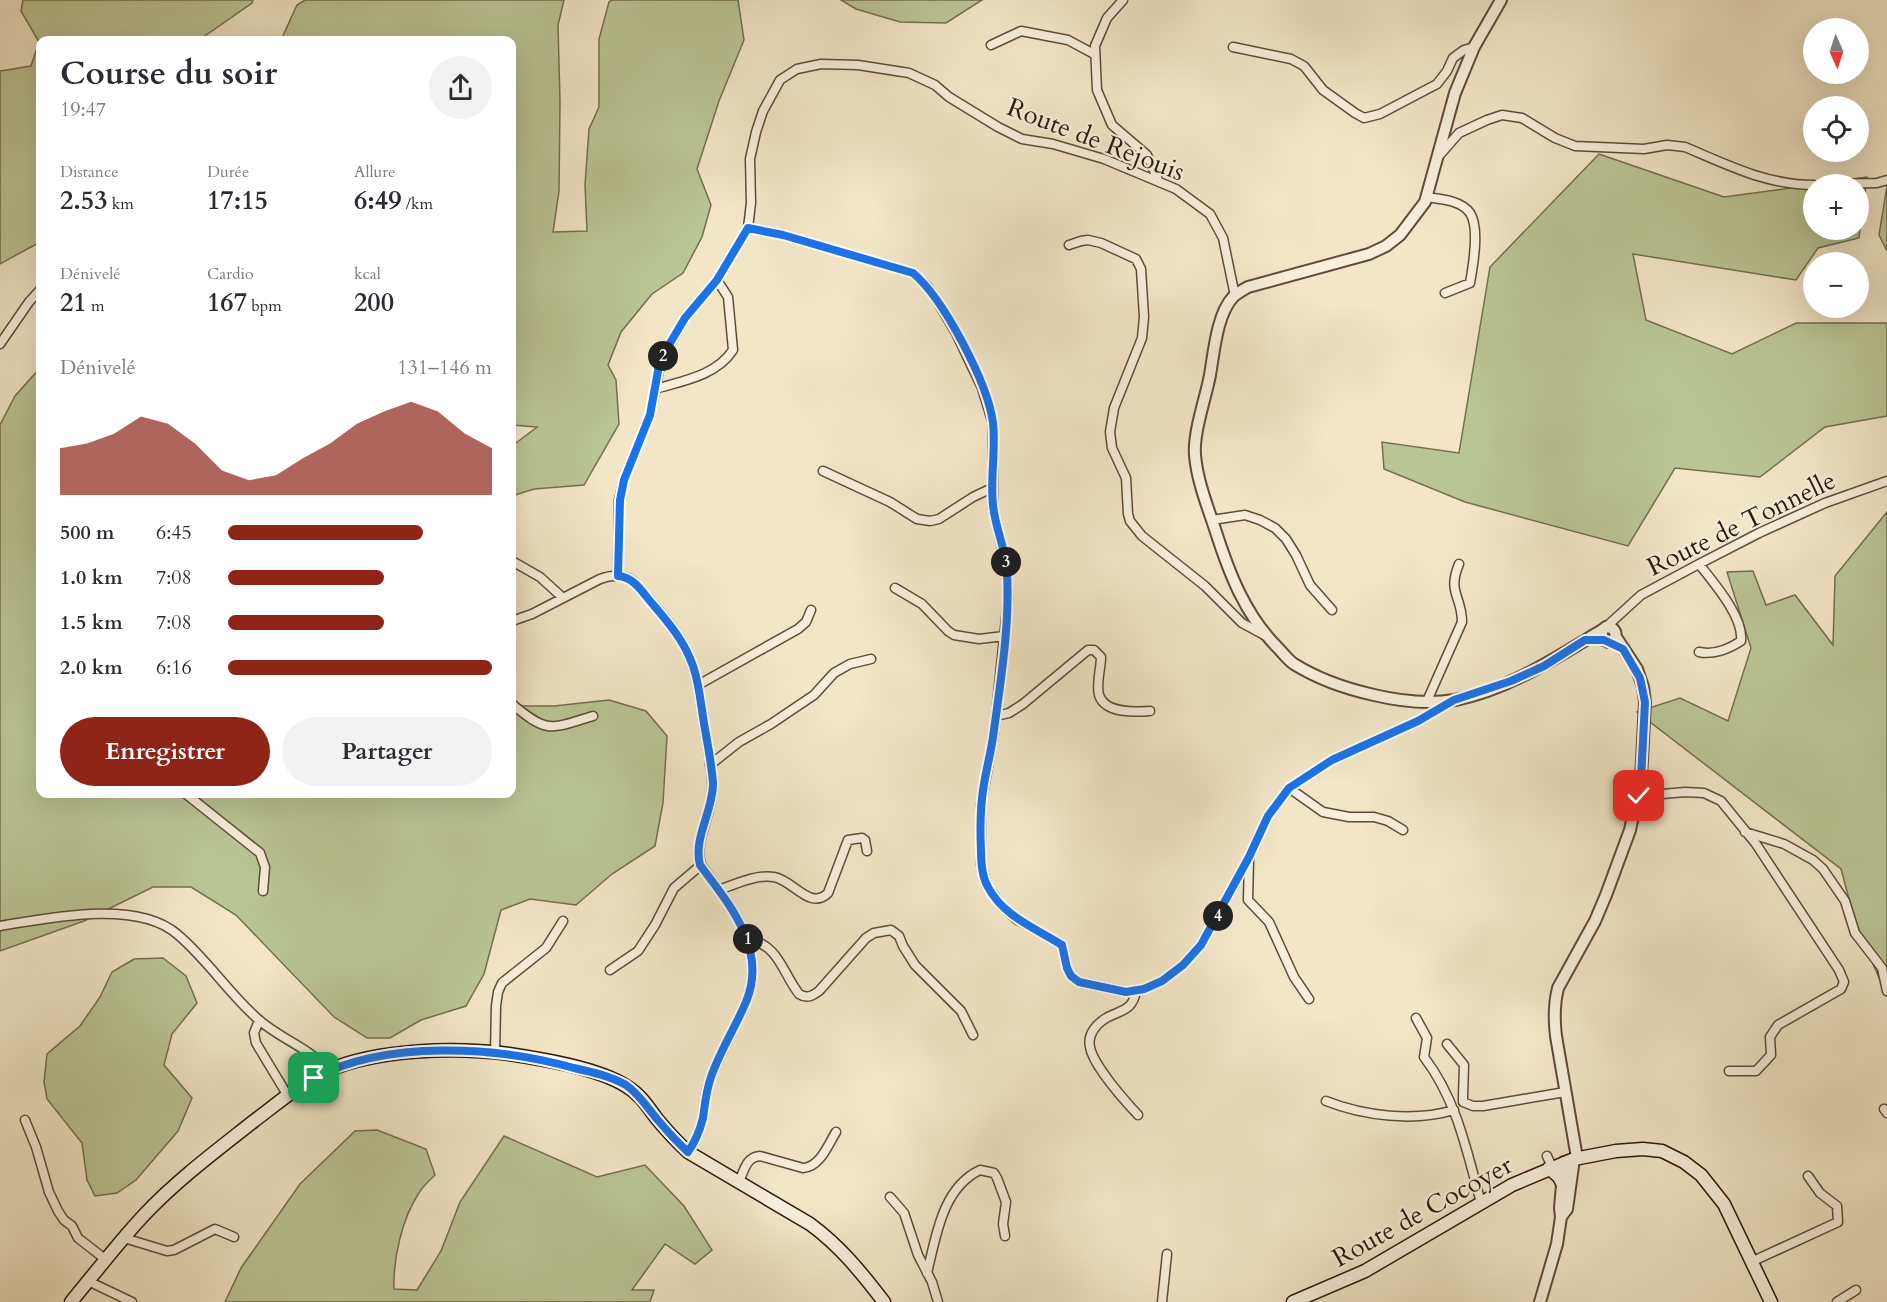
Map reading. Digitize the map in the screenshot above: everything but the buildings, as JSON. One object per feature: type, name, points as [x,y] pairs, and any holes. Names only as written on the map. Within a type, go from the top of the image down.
[{"type":"main road","points":[[70,1302],[145,1214],[183,1178],[288,1096],[329,1070],[372,1057],[398,1053],[495,1053],[544,1059],[608,1077],[626,1085],[643,1100],[673,1138],[688,1152],[828,1237],[857,1266],[884,1302]]},
{"type":"main road","name":"Route de Cocoyer","points":[[1293,1302],[1365,1271],[1549,1164],[1616,1151],[1644,1149],[1662,1151],[1684,1162],[1701,1175],[1724,1204],[1771,1302]]},
{"type":"main road","points":[[1549,1164],[1562,1184]]},
{"type":"street","points":[[1123,0],[1107,18],[1095,46],[1097,90],[1112,126],[1147,155],[1159,182]]},
{"type":"street","points":[[1501,0],[1474,47],[1455,93],[1426,197],[1413,219],[1400,235],[1386,246],[1342,262],[1248,287],[1235,296],[1224,311],[1195,442],[1197,464],[1227,567],[1244,603],[1266,636],[1293,663],[1325,679],[1357,691],[1388,698],[1427,701],[1454,700],[1473,695],[1544,666],[1585,640],[1608,634],[1623,649],[1636,669],[1644,693],[1644,733],[1639,796],[1630,830],[1606,895],[1595,921],[1558,988],[1554,1020],[1572,1160],[1567,1209],[1561,1217]]},
{"type":"street","points":[[991,45],[1021,32],[1068,40],[1094,54]]},
{"type":"street","points":[[1233,47],[1291,60],[1304,66],[1323,90],[1364,117],[1380,114],[1437,84],[1453,58],[1464,50],[1474,47]]},
{"type":"street","name":"Route de Rejouis","points":[[618,576],[620,500],[624,480],[650,415],[660,360],[685,318],[717,280],[748,228],[751,203],[750,159],[763,111],[780,80],[797,69],[821,64],[866,66],[909,73],[935,84],[949,96],[998,127],[1022,139],[1053,144],[1104,159],[1176,189],[1209,214],[1222,238],[1235,296]]},
{"type":"street","points":[[1436,160],[1459,133],[1502,115],[1522,118],[1555,138],[1575,146],[1644,149],[1677,145],[1753,176],[1803,185]]},
{"type":"street","points":[[1869,183],[1887,180]]},
{"type":"street","points":[[1426,197],[1446,199],[1461,205],[1470,213],[1475,231],[1474,264],[1470,283],[1445,293]]},
{"type":"street","points":[[748,228],[783,235],[904,268],[913,273],[927,286],[974,368],[990,411],[993,436],[993,508],[1007,569],[1008,599],[996,716],[984,784],[980,830],[981,864],[987,886],[1002,906],[1016,919],[1062,945],[1067,968],[1071,976],[1079,982],[1117,992],[1136,991],[1162,981],[1193,956],[1209,932],[1268,816],[1289,788],[1332,760],[1418,721],[1454,700]]},
{"type":"street","points":[[1069,245],[1088,240],[1101,243],[1136,259],[1141,269],[1144,317],[1142,338],[1114,408],[1110,432],[1112,448],[1126,478],[1130,521],[1142,536],[1205,586],[1242,623],[1266,636]]},
{"type":"street","points":[[655,389],[712,370],[733,350],[728,297],[717,280]]},
{"type":"street","points":[[0,344],[36,294]]},
{"type":"street","points":[[823,471],[890,502],[917,519],[930,521],[939,519],[973,496],[992,488]]},
{"type":"street","name":"Route de Tonnelle","points":[[1608,634],[1620,614],[1641,595],[1759,533],[1825,503],[1887,481]]},
{"type":"street","points":[[1212,520],[1245,515],[1275,528],[1286,539],[1296,555],[1310,585],[1332,610]]},
{"type":"street","points":[[516,563],[540,577],[562,597]]},
{"type":"street","points":[[1427,701],[1462,622],[1453,586],[1460,564]]},
{"type":"street","points":[[1699,564],[1728,604],[1739,623],[1742,635],[1741,641],[1734,646],[1716,652],[1699,652]]},
{"type":"street","points":[[516,620],[532,614],[600,579],[611,575],[618,576],[633,581],[675,630],[693,665],[710,765],[712,794],[699,848],[700,865],[728,901],[748,939],[753,965],[750,991],[710,1079],[702,1121],[688,1152]]},
{"type":"street","points":[[895,588],[922,604],[954,635],[979,639],[1004,636]]},
{"type":"street","points":[[698,685],[798,629],[806,622],[811,610]]},
{"type":"street","points":[[996,716],[1009,713],[1023,704],[1088,650],[1094,650],[1101,657],[1099,694],[1102,700],[1128,713],[1150,711]]},
{"type":"street","points":[[710,765],[739,742],[771,724],[814,694],[834,673],[850,664],[871,659]]},
{"type":"street","points":[[516,707],[544,727],[552,728],[592,716]]},
{"type":"street","points":[[1289,788],[1323,812],[1340,816],[1374,817],[1388,821],[1402,830]]},
{"type":"street","points":[[1639,796],[1685,792],[1704,793],[1721,801],[1756,844],[1839,970],[1844,982],[1841,989],[1778,1025],[1770,1037],[1771,1055],[1756,1071],[1729,1071]]},
{"type":"street","points":[[191,798],[260,853],[265,867],[263,891]]},
{"type":"street","points":[[1745,832],[1784,844],[1813,860],[1823,869],[1845,901],[1856,933],[1882,968],[1887,991]]},
{"type":"street","points":[[719,890],[766,876],[782,879],[814,900],[823,898],[828,893],[848,840],[862,838],[865,840],[867,851]]},
{"type":"street","points":[[1249,857],[1248,900],[1269,922],[1294,977],[1309,999]]},
{"type":"street","points":[[610,970],[638,951],[655,925],[674,888],[700,865]]},
{"type":"street","points":[[0,926],[72,915],[110,913],[160,922],[177,933],[259,1020],[317,1057],[329,1070]]},
{"type":"street","points":[[495,1053],[496,1006],[502,983],[546,948],[563,921]]},
{"type":"street","points":[[748,939],[758,941],[770,948],[799,994],[811,997],[866,938],[874,933],[891,930],[899,936],[915,965],[961,1011],[973,1035]]},
{"type":"street","points":[[1136,991],[1134,1002],[1130,1006],[1107,1017],[1095,1027],[1091,1034],[1090,1048],[1117,1094],[1138,1115]]},
{"type":"street","points":[[1416,1018],[1427,1038],[1424,1057],[1435,1071],[1461,1127],[1481,1203]]},
{"type":"street","points":[[259,1020],[254,1033],[256,1042],[288,1096]]},
{"type":"street","points":[[1447,1044],[1464,1065],[1463,1102],[1467,1105],[1483,1106],[1565,1092]]},
{"type":"street","points":[[1326,1101],[1367,1114],[1422,1115],[1443,1114],[1454,1110]]},
{"type":"street","points":[[25,1120],[36,1147],[49,1192],[58,1211],[72,1226],[78,1238],[105,1259]]},
{"type":"street","points":[[739,1182],[749,1159],[754,1156],[810,1168],[816,1164],[836,1132]]},
{"type":"street","points":[[1540,1302],[1557,1244],[1562,1184],[1572,1160]]},
{"type":"street","points":[[927,1273],[940,1221],[951,1198],[972,1174],[980,1170],[994,1173],[997,1178],[1006,1202],[1003,1224],[1005,1236]]},
{"type":"street","points":[[1751,1262],[1838,1222],[1837,1206],[1821,1193],[1808,1176]]},
{"type":"street","points":[[890,1197],[904,1213],[918,1255],[938,1302]]},
{"type":"street","points":[[124,1238],[168,1251],[215,1229],[234,1237]]},
{"type":"street","points":[[1162,1302],[1167,1254]]},
{"type":"street","points":[[88,1281],[132,1302]]},
{"type":"street","points":[[1837,1302],[1856,1290]]},
{"type":"green space","points":[[23,0],[253,0],[252,3],[205,36],[36,37],[21,11]]},
{"type":"green space","points":[[305,0],[564,0],[558,25],[559,191],[553,232],[587,231],[585,185],[589,129],[599,107],[599,39],[609,2],[612,0],[738,0],[744,40],[719,101],[697,169],[711,205],[702,237],[683,273],[652,294],[621,332],[608,365],[616,380],[619,424],[584,485],[534,489],[516,495],[516,443],[537,427],[516,425],[516,36],[283,36],[297,5]]},
{"type":"green space","points":[[841,0],[982,0],[946,23],[900,22],[856,9]]},
{"type":"green space","points":[[36,51],[36,244],[0,264],[0,71],[31,66]]},
{"type":"green space","points":[[1599,154],[1724,197],[1803,186],[1803,240],[1851,240],[1818,248],[1815,252],[1803,252],[1803,270],[1796,280],[1633,254],[1646,320],[1732,354],[1796,323],[1887,323],[1887,416],[1825,427],[1760,477],[1675,468],[1628,546],[1465,502],[1384,469],[1382,442],[1459,453],[1490,267]]},
{"type":"green space","points":[[1887,186],[1887,251],[1879,235]]},
{"type":"green space","points":[[36,372],[36,798],[516,798],[516,706],[554,706],[609,700],[646,711],[667,736],[663,803],[655,846],[612,874],[576,905],[530,899],[501,910],[484,974],[466,1006],[421,1020],[390,1038],[367,1038],[334,1017],[236,915],[191,887],[153,887],[84,921],[0,951],[0,425],[15,396]]},
{"type":"green space","points":[[1887,512],[1887,984],[1880,980],[1856,925],[1841,869],[1637,712],[1680,698],[1728,721],[1751,648],[1727,572],[1753,571],[1766,605],[1795,595],[1833,645],[1835,576]]},
{"type":"green space","points":[[163,958],[186,976],[197,1003],[172,1034],[164,1065],[192,1098],[178,1131],[136,1180],[117,1193],[95,1196],[87,1180],[82,1143],[47,1099],[44,1082],[47,1054],[80,1026],[100,997],[112,972],[134,959]]},
{"type":"green space","points":[[377,1130],[426,1149],[435,1175],[419,1193],[403,1226],[395,1265],[394,1289],[417,1290],[441,1251],[460,1202],[504,1136],[597,1177],[645,1165],[684,1206],[712,1250],[695,1264],[665,1244],[632,1290],[654,1290],[650,1302],[225,1302],[241,1268],[300,1184],[355,1131]]},
{"type":"route","points":[[314,1078],[349,1063],[398,1053],[495,1053],[544,1059],[608,1077],[626,1085],[643,1100],[673,1138],[688,1152],[696,1138],[702,1121],[710,1079],[747,1001],[753,965],[748,939],[743,929],[728,901],[700,865],[699,848],[711,802],[713,782],[693,665],[675,630],[633,581],[618,576],[618,521],[624,480],[650,415],[660,360],[685,318],[717,280],[748,228],[783,235],[904,268],[913,273],[927,286],[936,299],[974,368],[987,400],[993,424],[993,508],[1007,569],[1008,599],[994,734],[981,804],[981,864],[987,886],[1002,906],[1016,919],[1062,945],[1067,968],[1071,976],[1079,982],[1117,992],[1126,992],[1144,989],[1162,981],[1193,956],[1201,945],[1249,857],[1268,816],[1289,788],[1332,760],[1418,721],[1454,700],[1511,681],[1544,666],[1585,640],[1604,640],[1623,649],[1631,659],[1640,678],[1645,702],[1639,796]]}]
